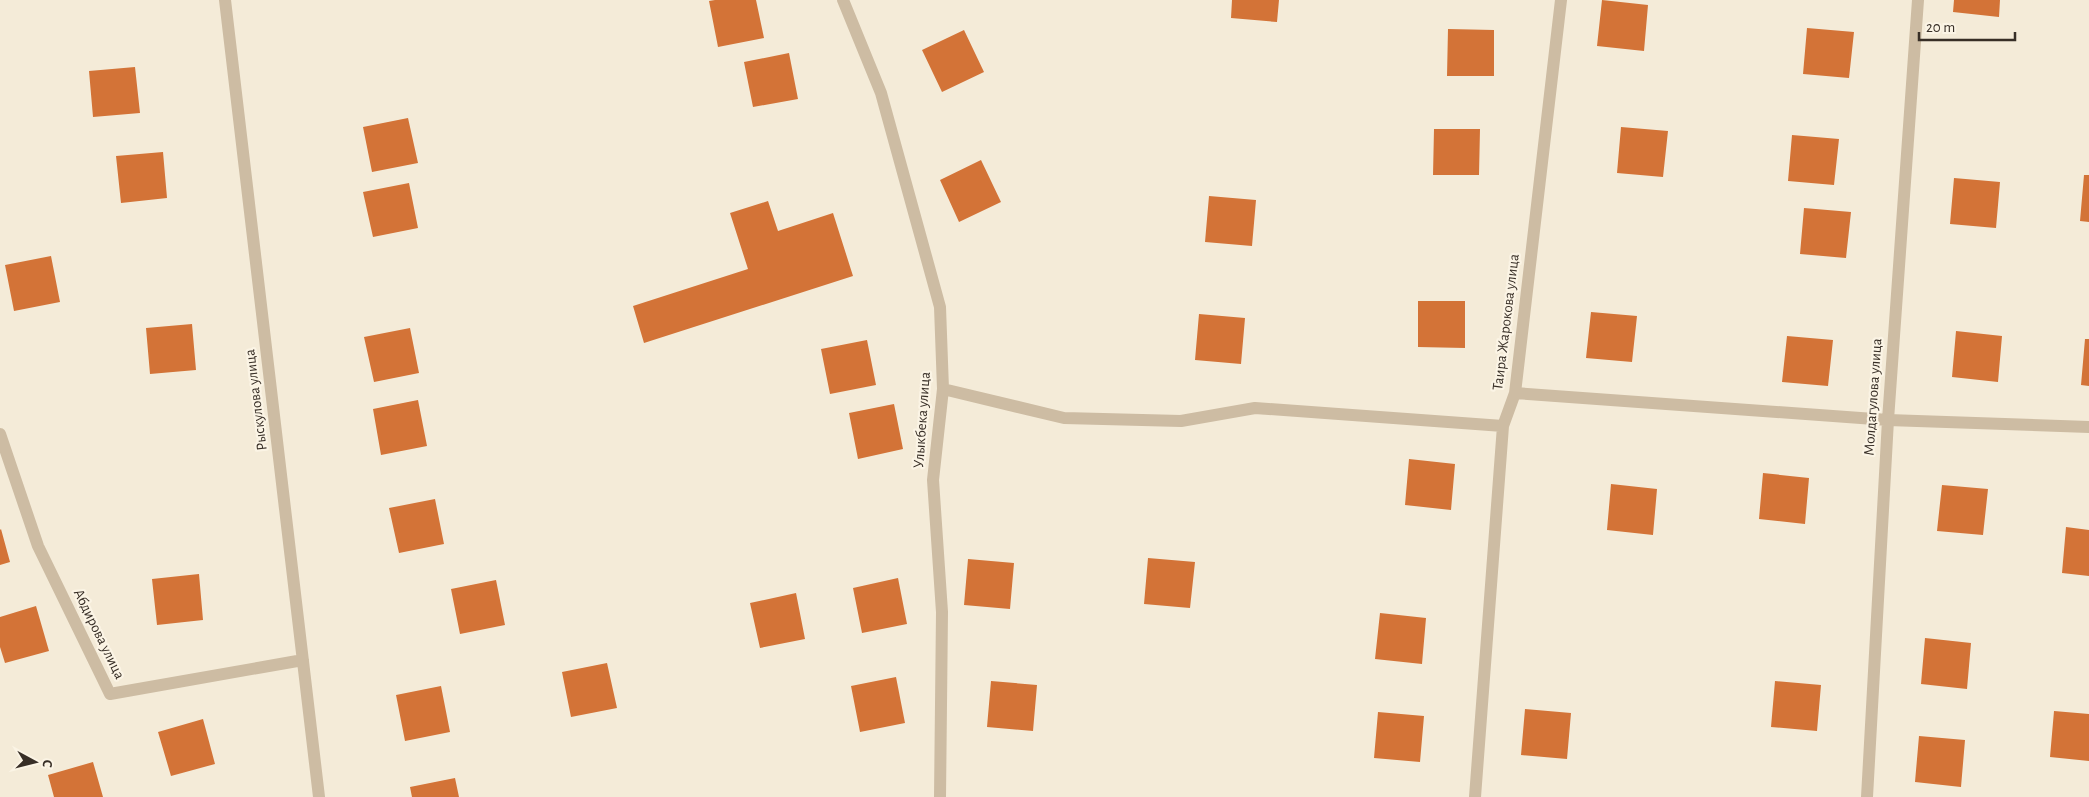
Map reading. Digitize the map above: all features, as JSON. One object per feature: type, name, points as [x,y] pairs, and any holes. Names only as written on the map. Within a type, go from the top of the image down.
[{"type":"street","name":"Рыскулова улица","points":[[225,0],[319,797]]},
{"type":"street","name":"Улыкбека улица","points":[[843,0],[881,93],[940,307],[943,389],[934,480],[942,612],[940,797]]},
{"type":"street","name":"Таира Жарокова улица","points":[[1475,797],[1503,426],[1515,393],[1561,0]]},
{"type":"street","name":"Молдагулова улица","points":[[1867,797],[1888,420],[1918,0]]},
{"type":"street","points":[[943,389],[1064,418],[1181,422],[1255,408],[1503,426]]},
{"type":"street","points":[[1515,393],[1888,420],[2089,427]]},
{"type":"street","name":"Абдирова улица","points":[[0,434],[38,546],[110,694],[303,660]]},
{"type":"building","points":[[756,0],[764,38],[718,47],[709,1]]},
{"type":"building","points":[[1232,0],[1279,0],[1277,22],[1231,18]]},
{"type":"building","points":[[1602,0],[1648,5],[1644,51],[1597,46]]},
{"type":"building","points":[[1954,0],[2000,0],[1999,17],[1953,12]]},
{"type":"building","points":[[1807,28],[1854,32],[1849,78],[1803,74]]},
{"type":"building","points":[[1448,29],[1494,30],[1494,76],[1447,76]]},
{"type":"building","points":[[964,30],[984,72],[942,92],[922,50]]},
{"type":"building","points":[[789,53],[798,99],[753,107],[744,62]]},
{"type":"building","points":[[135,67],[140,113],[93,117],[89,71]]},
{"type":"building","points":[[408,118],[418,163],[372,172],[363,127]]},
{"type":"building","points":[[1621,127],[1668,131],[1663,177],[1617,173]]},
{"type":"building","points":[[1434,129],[1480,129],[1479,175],[1433,175]]},
{"type":"building","points":[[1792,135],[1839,139],[1834,185],[1788,181]]},
{"type":"building","points":[[163,152],[167,198],[121,203],[116,156]]},
{"type":"building","points":[[981,160],[1001,202],[959,222],[940,180]]},
{"type":"building","points":[[2084,175],[2089,175],[2089,222],[2080,221]]},
{"type":"building","points":[[1954,178],[2000,182],[1996,228],[1950,224]]},
{"type":"building","points":[[409,183],[418,228],[373,237],[363,192]]},
{"type":"building","points":[[1209,196],[1256,200],[1252,246],[1205,242]]},
{"type":"building","points":[[768,201],[778,231],[833,213],[853,276],[644,343],[633,306],[748,269],[730,213]]},
{"type":"building","points":[[1804,208],[1851,212],[1846,258],[1800,254]]},
{"type":"building","points":[[51,256],[60,302],[14,311],[5,265]]},
{"type":"building","points":[[1418,301],[1465,301],[1465,348],[1418,347]]},
{"type":"building","points":[[1591,312],[1637,316],[1632,362],[1586,358]]},
{"type":"building","points":[[1199,314],[1245,318],[1241,364],[1195,360]]},
{"type":"building","points":[[192,324],[196,370],[150,374],[146,328]]},
{"type":"building","points":[[410,328],[419,373],[374,382],[364,337]]},
{"type":"building","points":[[1956,331],[2002,336],[1998,382],[1952,377]]},
{"type":"building","points":[[1787,336],[1833,340],[1828,386],[1782,382]]},
{"type":"building","points":[[2085,339],[2089,339],[2089,386],[2081,385]]},
{"type":"building","points":[[867,340],[876,385],[830,394],[821,349]]},
{"type":"building","points":[[418,400],[427,446],[381,455],[373,409]]},
{"type":"building","points":[[894,404],[903,449],[858,459],[849,413]]},
{"type":"building","points":[[1409,459],[1455,464],[1451,510],[1405,505]]},
{"type":"building","points":[[1763,473],[1809,478],[1805,524],[1759,519]]},
{"type":"building","points":[[1611,484],[1657,489],[1653,535],[1607,530]]},
{"type":"building","points":[[1942,485],[1988,489],[1983,535],[1937,531]]},
{"type":"building","points":[[435,499],[444,544],[399,553],[389,508]]},
{"type":"building","points":[[2066,527],[2089,530],[2089,576],[2062,573]]},
{"type":"building","points":[[0,530],[10,562],[0,565]]},
{"type":"building","points":[[1148,558],[1195,562],[1190,608],[1144,604]]},
{"type":"building","points":[[968,559],[1014,563],[1010,609],[964,605]]},
{"type":"building","points":[[199,574],[203,620],[157,625],[152,579]]},
{"type":"building","points":[[898,578],[907,624],[862,633],[853,588]]},
{"type":"building","points":[[496,580],[505,625],[460,634],[451,589]]},
{"type":"building","points":[[796,593],[805,639],[760,648],[750,603]]},
{"type":"building","points":[[36,606],[49,651],[5,663],[0,647],[0,617]]},
{"type":"building","points":[[1380,613],[1426,618],[1422,664],[1375,659]]},
{"type":"building","points":[[1925,638],[1971,643],[1967,689],[1921,684]]},
{"type":"building","points":[[607,663],[617,708],[571,717],[562,672]]},
{"type":"building","points":[[896,677],[905,723],[860,732],[851,686]]},
{"type":"building","points":[[991,681],[1037,685],[1033,731],[987,727]]},
{"type":"building","points":[[1775,681],[1821,685],[1817,731],[1771,727]]},
{"type":"building","points":[[441,686],[450,732],[405,741],[396,695]]},
{"type":"building","points":[[1525,709],[1571,713],[1567,759],[1521,755]]},
{"type":"building","points":[[2054,711],[2089,714],[2089,761],[2050,757]]},
{"type":"building","points":[[1378,712],[1424,716],[1420,762],[1374,758]]},
{"type":"building","points":[[203,719],[215,764],[171,776],[158,732]]},
{"type":"building","points":[[1919,736],[1965,740],[1961,787],[1915,782]]},
{"type":"building","points":[[93,762],[103,797],[54,797],[48,775]]},
{"type":"building","points":[[455,778],[459,797],[412,797],[410,787]]}]
